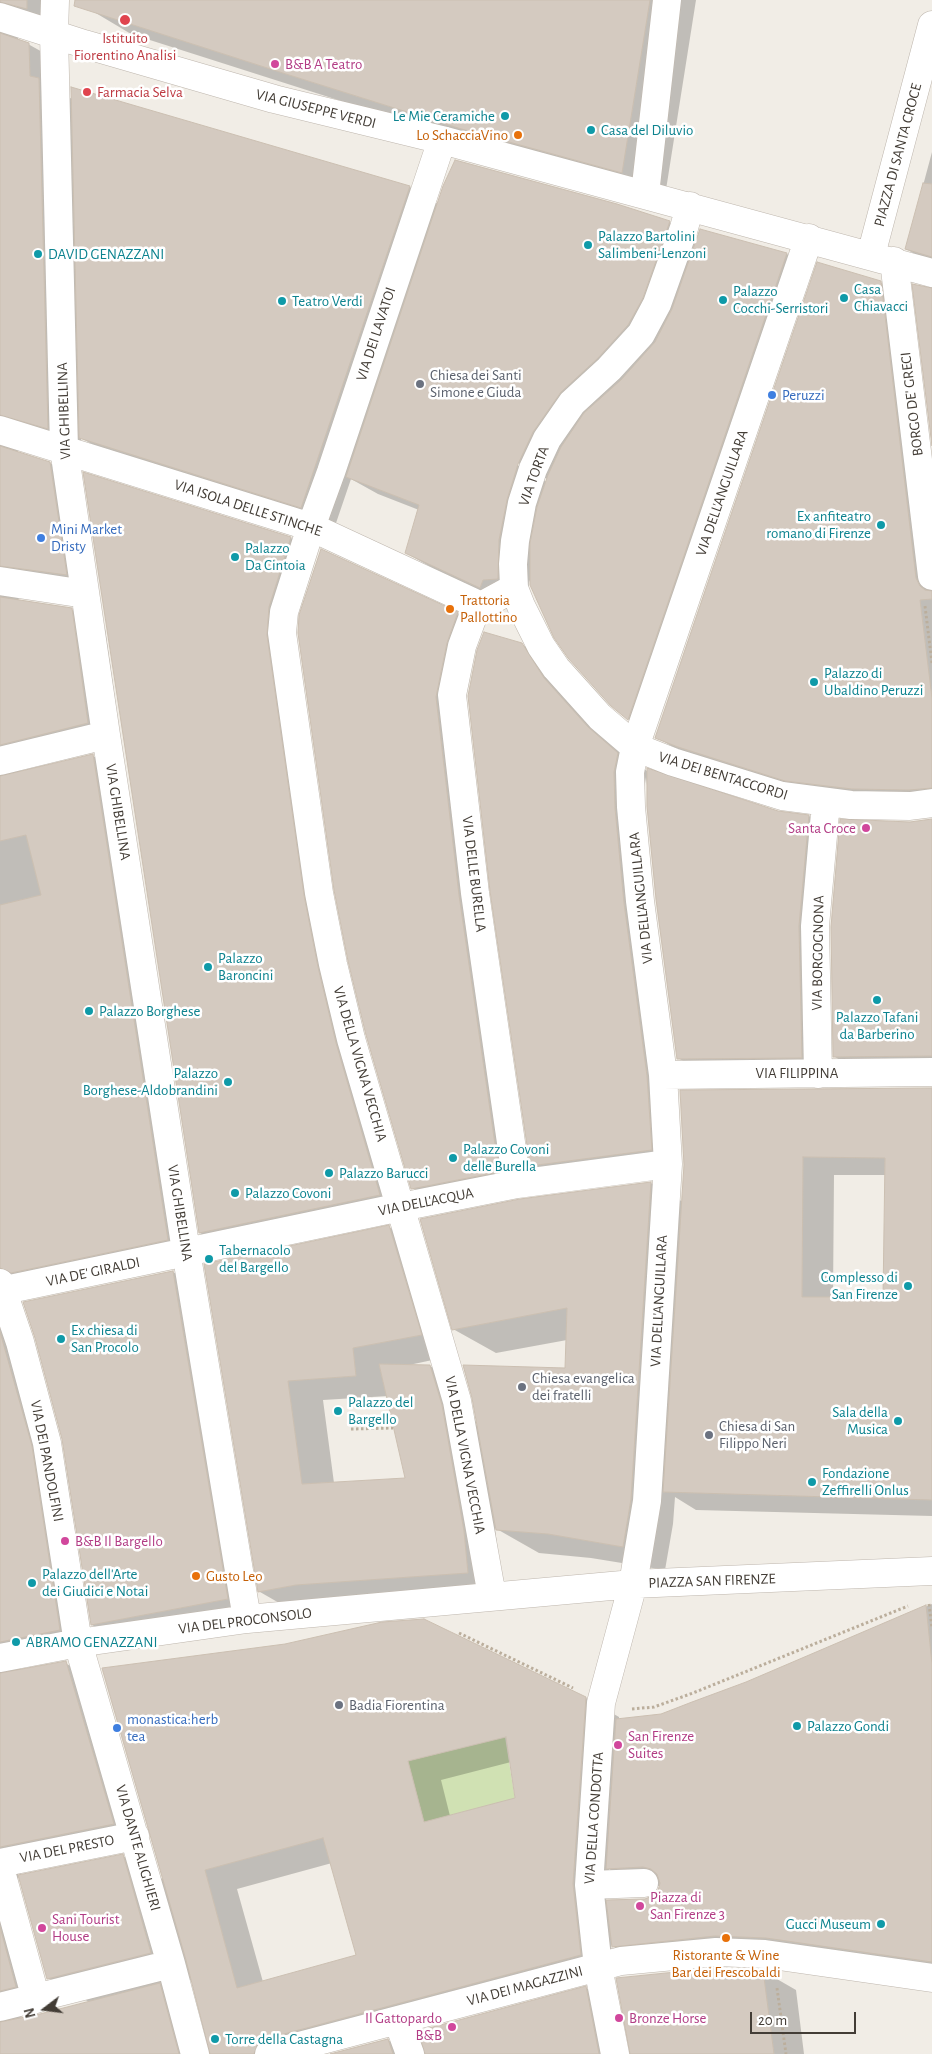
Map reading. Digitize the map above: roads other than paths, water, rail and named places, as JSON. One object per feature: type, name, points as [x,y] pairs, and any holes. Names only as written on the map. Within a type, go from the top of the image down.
[{"type":"street","name":"VIA GHIBELLINA","points":[[55,0],[54,34],[64,449],[106,736],[186,1252],[247,1619]]},
{"type":"street","points":[[667,0],[640,193],[932,273]]},
{"type":"street","name":"VIA GIUSEPPE VERDI","points":[[0,17],[274,99],[442,140],[640,193]]},
{"type":"street","name":"PIAZZA DI SANTA CROCE","points":[[882,258],[932,25]]},
{"type":"street","name":"VIA DEI LAVATOI","points":[[311,527],[442,140]]},
{"type":"street","name":"VIA TORTA","points":[[635,747],[600,717],[556,668],[534,633],[514,588],[513,564],[515,541],[522,503],[533,469],[547,439],[572,403],[609,369],[641,334],[657,304],[690,206]]},
{"type":"street","name":"VIA DELL'ANGUILLARA","points":[[633,1584],[647,1501],[668,1164],[663,1075],[640,901],[631,808],[630,772],[635,747],[809,238]]},
{"type":"street","name":"BORGO DE' GRECI","points":[[882,258],[932,576]]},
{"type":"street","name":"VIA ISOLA DELLE STINCHE","points":[[0,430],[311,527],[481,606]]},
{"type":"street","name":"VIA DELLA VIGNA VECCHIA","points":[[311,527],[282,622],[283,648],[319,894],[333,964],[352,1039],[457,1401],[492,1596]]},
{"type":"street","points":[[0,581],[85,594]]},
{"type":"street","points":[[481,606],[514,588]]},
{"type":"street","name":"VIA DELLE BURELLA","points":[[481,606],[472,619],[462,646],[452,696],[475,893],[518,1184]]},
{"type":"street","points":[[0,761],[106,736]]},
{"type":"street","name":"VIA DEI BENTACCORDI","points":[[635,747],[673,762],[782,796],[873,806],[910,806],[932,803]]},
{"type":"street","name":"VIA BORGOGNONA","points":[[818,1074],[815,926],[826,802]]},
{"type":"street","name":"VIA FILIPPINA","points":[[663,1075],[932,1072]]},
{"type":"street","name":"VIA DELL'ACQUA","points":[[186,1252],[518,1184],[668,1164]]},
{"type":"street","name":"VIA DE' GIRALDI","points":[[1,1289],[186,1252]]},
{"type":"street","name":"VIA DEI PANDOLFINI","points":[[1,1289],[20,1342],[47,1443],[78,1643]]},
{"type":"street","name":"PIAZZA SAN FIRENZE","points":[[492,1596],[633,1584],[932,1571]]},
{"type":"street","name":"VIA DELLA CONDOTTA","points":[[615,2054],[598,1967],[588,1885],[601,1709],[633,1584]]},
{"type":"street","name":"VIA DEL PROCONSOLO","points":[[0,1658],[78,1643],[247,1619],[492,1596]]},
{"type":"street","name":"VIA DANTE ALIGHIERI","points":[[78,1643],[172,1964],[195,2054]]},
{"type":"street","name":"VIA DEL PRESTO","points":[[0,1863],[135,1836]]},
{"type":"street","points":[[0,1868],[36,1999]]},
{"type":"street","points":[[588,1885],[644,1883]]},
{"type":"street","name":"VIA DEI MAGAZZINI","points":[[269,2054],[621,1961],[716,1952],[786,1956],[932,1978]]},
{"type":"street","points":[[0,2007],[172,1964]]},
{"type":"street","points":[[398,2021],[410,2054]]},
{"type":"place","name":"Istituito Fiorentino Analisi","points":[[125,20]]},
{"type":"place","name":"B&B A Teatro","points":[[275,64]]},
{"type":"place","name":"Farmacia Selva","points":[[87,92]]},
{"type":"place","name":"Le Mie Ceramiche","points":[[505,116]]},
{"type":"place","name":"Casa del Diluvio","points":[[591,130]]},
{"type":"place","name":"Lo SchacciaVino","points":[[518,135]]},
{"type":"place","name":"Palazzo Bartolini Salimbeni-Lenzoni","points":[[588,245]]},
{"type":"place","name":"DAVID GENAZZANI","points":[[38,254]]},
{"type":"place","name":"Casa Chiavacci","points":[[844,298]]},
{"type":"place","name":"Palazzo Cocchi-Serristori","points":[[723,300]]},
{"type":"place","name":"Teatro Verdi","points":[[282,301]]},
{"type":"place","name":"Chiesa dei Santi Simone e Giuda","points":[[420,384]]},
{"type":"place","name":"Peruzzi","points":[[772,395]]},
{"type":"place","name":"Ex anfiteatro romano di Firenze","points":[[881,525]]},
{"type":"place","name":"Mini Market Dristy","points":[[41,538]]},
{"type":"place","name":"Palazzo Da Cintoia","points":[[235,557]]},
{"type":"place","name":"Trattoria Pallottino","points":[[450,609]]},
{"type":"place","name":"Palazzo di Ubaldino Peruzzi","points":[[814,682]]},
{"type":"place","name":"Santa Croce","points":[[866,828]]},
{"type":"place","name":"Palazzo Baroncini","points":[[208,967]]},
{"type":"place","name":"Palazzo Tafani da Barberino","points":[[877,1000]]},
{"type":"place","name":"Palazzo Borghese","points":[[89,1011]]},
{"type":"place","name":"Palazzo Borghese-Aldobrandini","points":[[228,1082]]},
{"type":"place","name":"Palazzo Covoni delle Burella","points":[[453,1158]]},
{"type":"place","name":"Palazzo Barucci","points":[[329,1173]]},
{"type":"place","name":"Palazzo Covoni","points":[[235,1193]]},
{"type":"place","name":"Tabernacolo del Bargello","points":[[209,1259]]},
{"type":"place","name":"Complesso di San Firenze","points":[[908,1286]]},
{"type":"place","name":"Ex chiesa di San Procolo","points":[[61,1339]]},
{"type":"place","name":"Chiesa evangelica dei fratelli","points":[[522,1387]]},
{"type":"place","name":"Palazzo del Bargello","points":[[338,1411]]},
{"type":"place","name":"Sala della Musica","points":[[898,1421]]},
{"type":"place","name":"Chiesa di San Filippo Neri","points":[[709,1435]]},
{"type":"place","name":"Fondazione Zeffirelli Onlus","points":[[812,1482]]},
{"type":"place","name":"B&B Il Bargello","points":[[65,1541]]},
{"type":"place","name":"Gusto Leo","points":[[196,1576]]},
{"type":"place","name":"Palazzo dell'Arte dei Giudici e Notai","points":[[32,1583]]},
{"type":"place","name":"ABRAMO GENAZZANI","points":[[16,1642]]},
{"type":"place","name":"Badia Fiorentina","points":[[339,1705]]},
{"type":"place","name":"Palazzo Gondi","points":[[797,1726]]},
{"type":"place","name":"monastica:herb tea","points":[[117,1728]]},
{"type":"place","name":"San Firenze Suites","points":[[618,1745]]},
{"type":"place","name":"Piazza di San Firenze 3","points":[[640,1906]]},
{"type":"place","name":"Gucci Museum","points":[[881,1924]]},
{"type":"place","name":"Sani Tourist House","points":[[42,1928]]},
{"type":"place","name":"Ristorante & Wine Bar dei Frescobaldi","points":[[726,1938]]},
{"type":"place","name":"Bronze Horse","points":[[619,2018]]},
{"type":"place","name":"Il Gattopardo B&B","points":[[452,2027]]},
{"type":"place","name":"Torre della Castagna","points":[[215,2039]]}]
